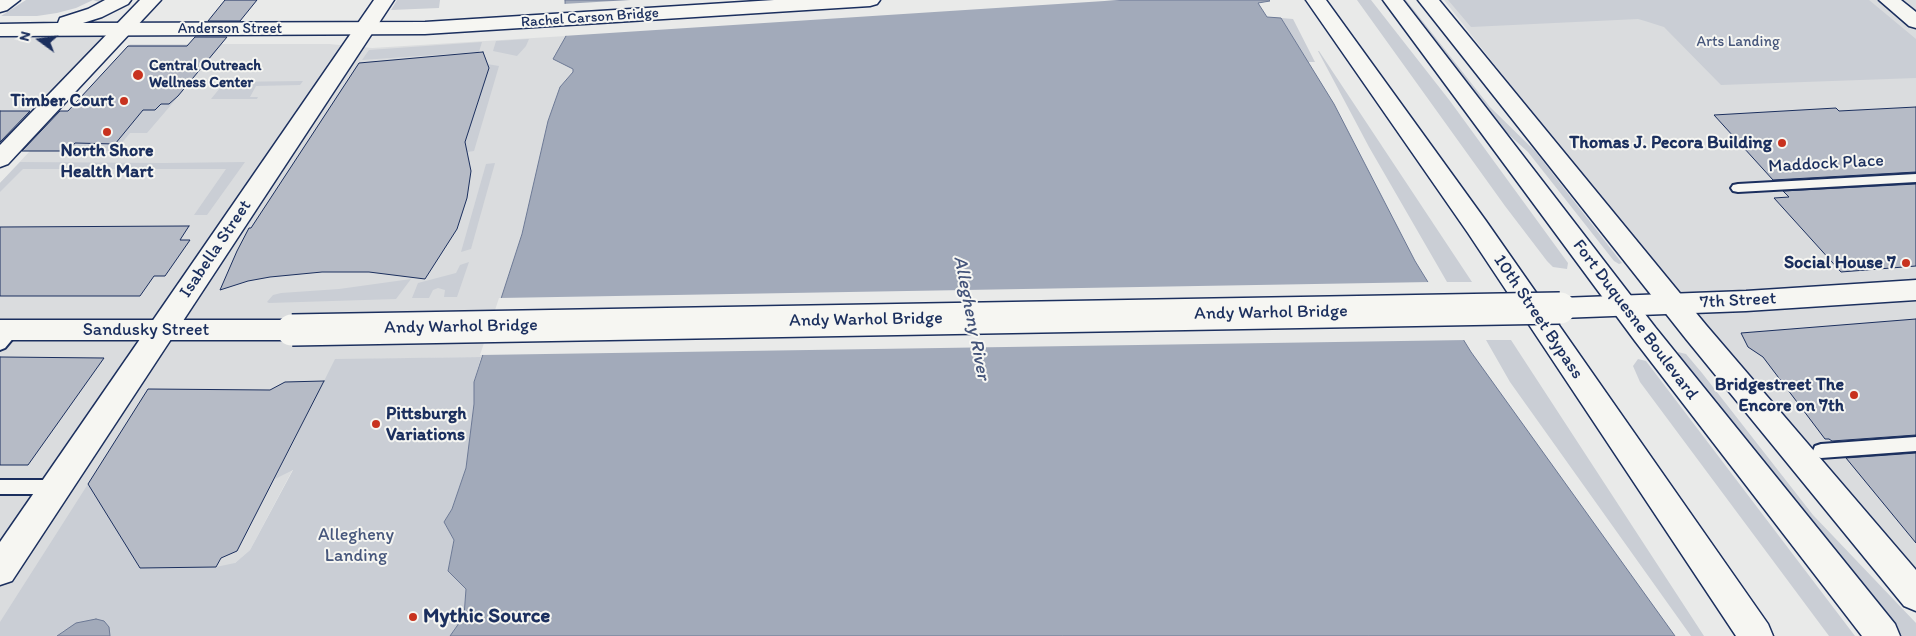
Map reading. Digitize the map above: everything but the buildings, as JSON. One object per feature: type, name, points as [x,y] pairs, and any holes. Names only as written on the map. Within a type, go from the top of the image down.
[{"type":"main road","points":[[0,6],[10,0]]},
{"type":"main road","points":[[25,29],[77,20],[121,0]]},
{"type":"main road","points":[[100,29],[128,0]]},
{"type":"main road","points":[[0,159],[151,0]]},
{"type":"main road","name":"Isabella Street","points":[[0,570],[384,0]]},
{"type":"main road","name":"Rachel Carson Bridge","points":[[460,26],[870,0]]},
{"type":"main road","name":"10th Street Bypass","points":[[1316,0],[1477,227],[1756,636]]},
{"type":"main road","name":"Fort Duquesne Boulevard","points":[[1393,0],[1623,306],[1883,636]]},
{"type":"main road","name":"Fort Duquesne Boulevard","points":[[1428,0],[1674,304],[1916,595]]},
{"type":"main road","points":[[1889,0],[1916,22]]},
{"type":"main road","name":"Anderson Street","points":[[0,30],[460,26]]},
{"type":"main road","name":"7th Street","points":[[1560,308],[1674,304],[1916,290]]},
{"type":"main road","name":"Andy Warhol Bridge","points":[[292,330],[1560,308]]},
{"type":"main road","name":"Sandusky Street","points":[[4,335],[162,330],[292,330]]},
{"type":"lane","name":"Maddock Place","points":[[1738,188],[1916,178]]},
{"type":"lane","points":[[1821,451],[1916,444]]},
{"type":"lane","points":[[0,486],[55,487]]},
{"type":"shaded area","points":[[1444,0],[1916,0],[1916,605]]},
{"type":"shaded area","points":[[0,30],[123,30],[0,159]]},
{"type":"shaded area","points":[[566,36],[559,51],[554,55],[573,69],[573,72],[560,87],[548,121],[522,233],[483,355],[481,357],[369,359],[276,478],[293,469],[250,550],[235,563],[256,636],[0,636],[0,183],[130,44],[329,44],[372,48]]},
{"type":"green space","points":[[26,0],[93,0],[76,8],[57,13],[37,16],[1,16]]},
{"type":"green space","points":[[397,0],[440,0],[439,8],[391,10]]},
{"type":"green space","points":[[1357,0],[1371,0],[1450,101],[1568,263],[1567,269],[1553,267],[1547,261],[1505,206]]},
{"type":"green space","points":[[1399,0],[1406,0],[1490,107],[1535,151],[1622,263],[1619,264],[1614,261],[1528,152],[1496,123]]},
{"type":"green space","name":"Arts Landing","points":[[1448,0],[1869,0],[1916,39],[1916,78],[1721,85],[1664,27],[1645,21],[1638,19],[1471,27]]},
{"type":"green space","points":[[1281,18],[1293,19],[1315,62],[1308,62]]},
{"type":"green space","points":[[529,39],[526,46],[517,56],[493,51],[496,41]]},
{"type":"green space","points":[[482,42],[479,52],[362,60],[369,50]]},
{"type":"green space","points":[[1318,51],[1472,282],[1447,282],[1369,147]]},
{"type":"green space","points":[[487,64],[499,66],[474,151],[467,152],[465,142],[489,68]]},
{"type":"green space","points":[[303,81],[300,85],[256,86],[250,97],[258,97],[257,99],[211,99],[225,82]]},
{"type":"green space","points":[[177,98],[147,133],[130,133],[115,151],[68,151],[75,143],[115,144],[143,110],[155,110],[161,104]]},
{"type":"green space","points":[[20,162],[245,162],[207,215],[194,215],[226,169],[23,169],[0,192],[0,183]]},
{"type":"green space","points":[[495,163],[471,249],[461,252],[486,164]]},
{"type":"green space","points":[[469,262],[457,297],[444,297],[445,290],[438,288],[433,290],[429,298],[412,298],[418,283],[456,273],[460,265]]},
{"type":"green space","points":[[411,279],[396,299],[267,302],[273,295],[281,293],[339,289]]},
{"type":"green space","points":[[1486,340],[1511,340],[1704,636],[1691,636],[1510,382]]},
{"type":"green space","points":[[1678,352],[1686,354],[1702,373],[1813,515],[1916,623],[1916,636],[1898,636],[1677,355]]},
{"type":"green space","name":"Allegheny Landing","points":[[481,357],[474,382],[474,404],[466,468],[452,509],[444,522],[454,540],[448,571],[466,589],[464,616],[450,636],[110,636],[110,634],[64,630],[57,636],[0,636],[0,622],[88,484],[140,568],[216,567],[235,563],[250,550],[293,470],[275,479],[335,359]]},
{"type":"green space","points":[[1638,359],[1646,361],[1855,636],[1829,636],[1640,382],[1633,366]]},
{"type":"water","name":"Allegheny River","points":[[565,0],[1269,0],[1258,3],[1267,17],[1281,18],[1334,104],[1415,261],[1471,352],[1675,636],[450,636],[464,616],[466,589],[448,571],[454,540],[444,522],[452,509],[466,468],[474,404],[474,382],[522,234],[548,121],[560,87],[573,72],[573,69],[553,59],[566,36]]},
{"type":"water","points":[[96,619],[104,621],[109,627],[110,636],[57,636],[76,623]]},
{"type":"pier","points":[[630,0],[1120,0],[563,36],[563,4]]},
{"type":"pier","points":[[1431,282],[1467,340],[480,355],[499,298]]},
{"type":"place","name":"Central Outreach Wellness Center","points":[[138,75]]},
{"type":"place","name":"Timber Court","points":[[124,101]]},
{"type":"place","name":"North Shore Health Mart","points":[[107,132]]},
{"type":"place","name":"Thomas J. Pecora Building","points":[[1782,143]]},
{"type":"place","name":"Social House 7","points":[[1906,263]]},
{"type":"place","name":"Bridgestreet The Encore on 7th","points":[[1854,395]]},
{"type":"place","name":"Pittsburgh Variations","points":[[376,424]]},
{"type":"place","name":"Mythic Source","points":[[413,617]]}]
